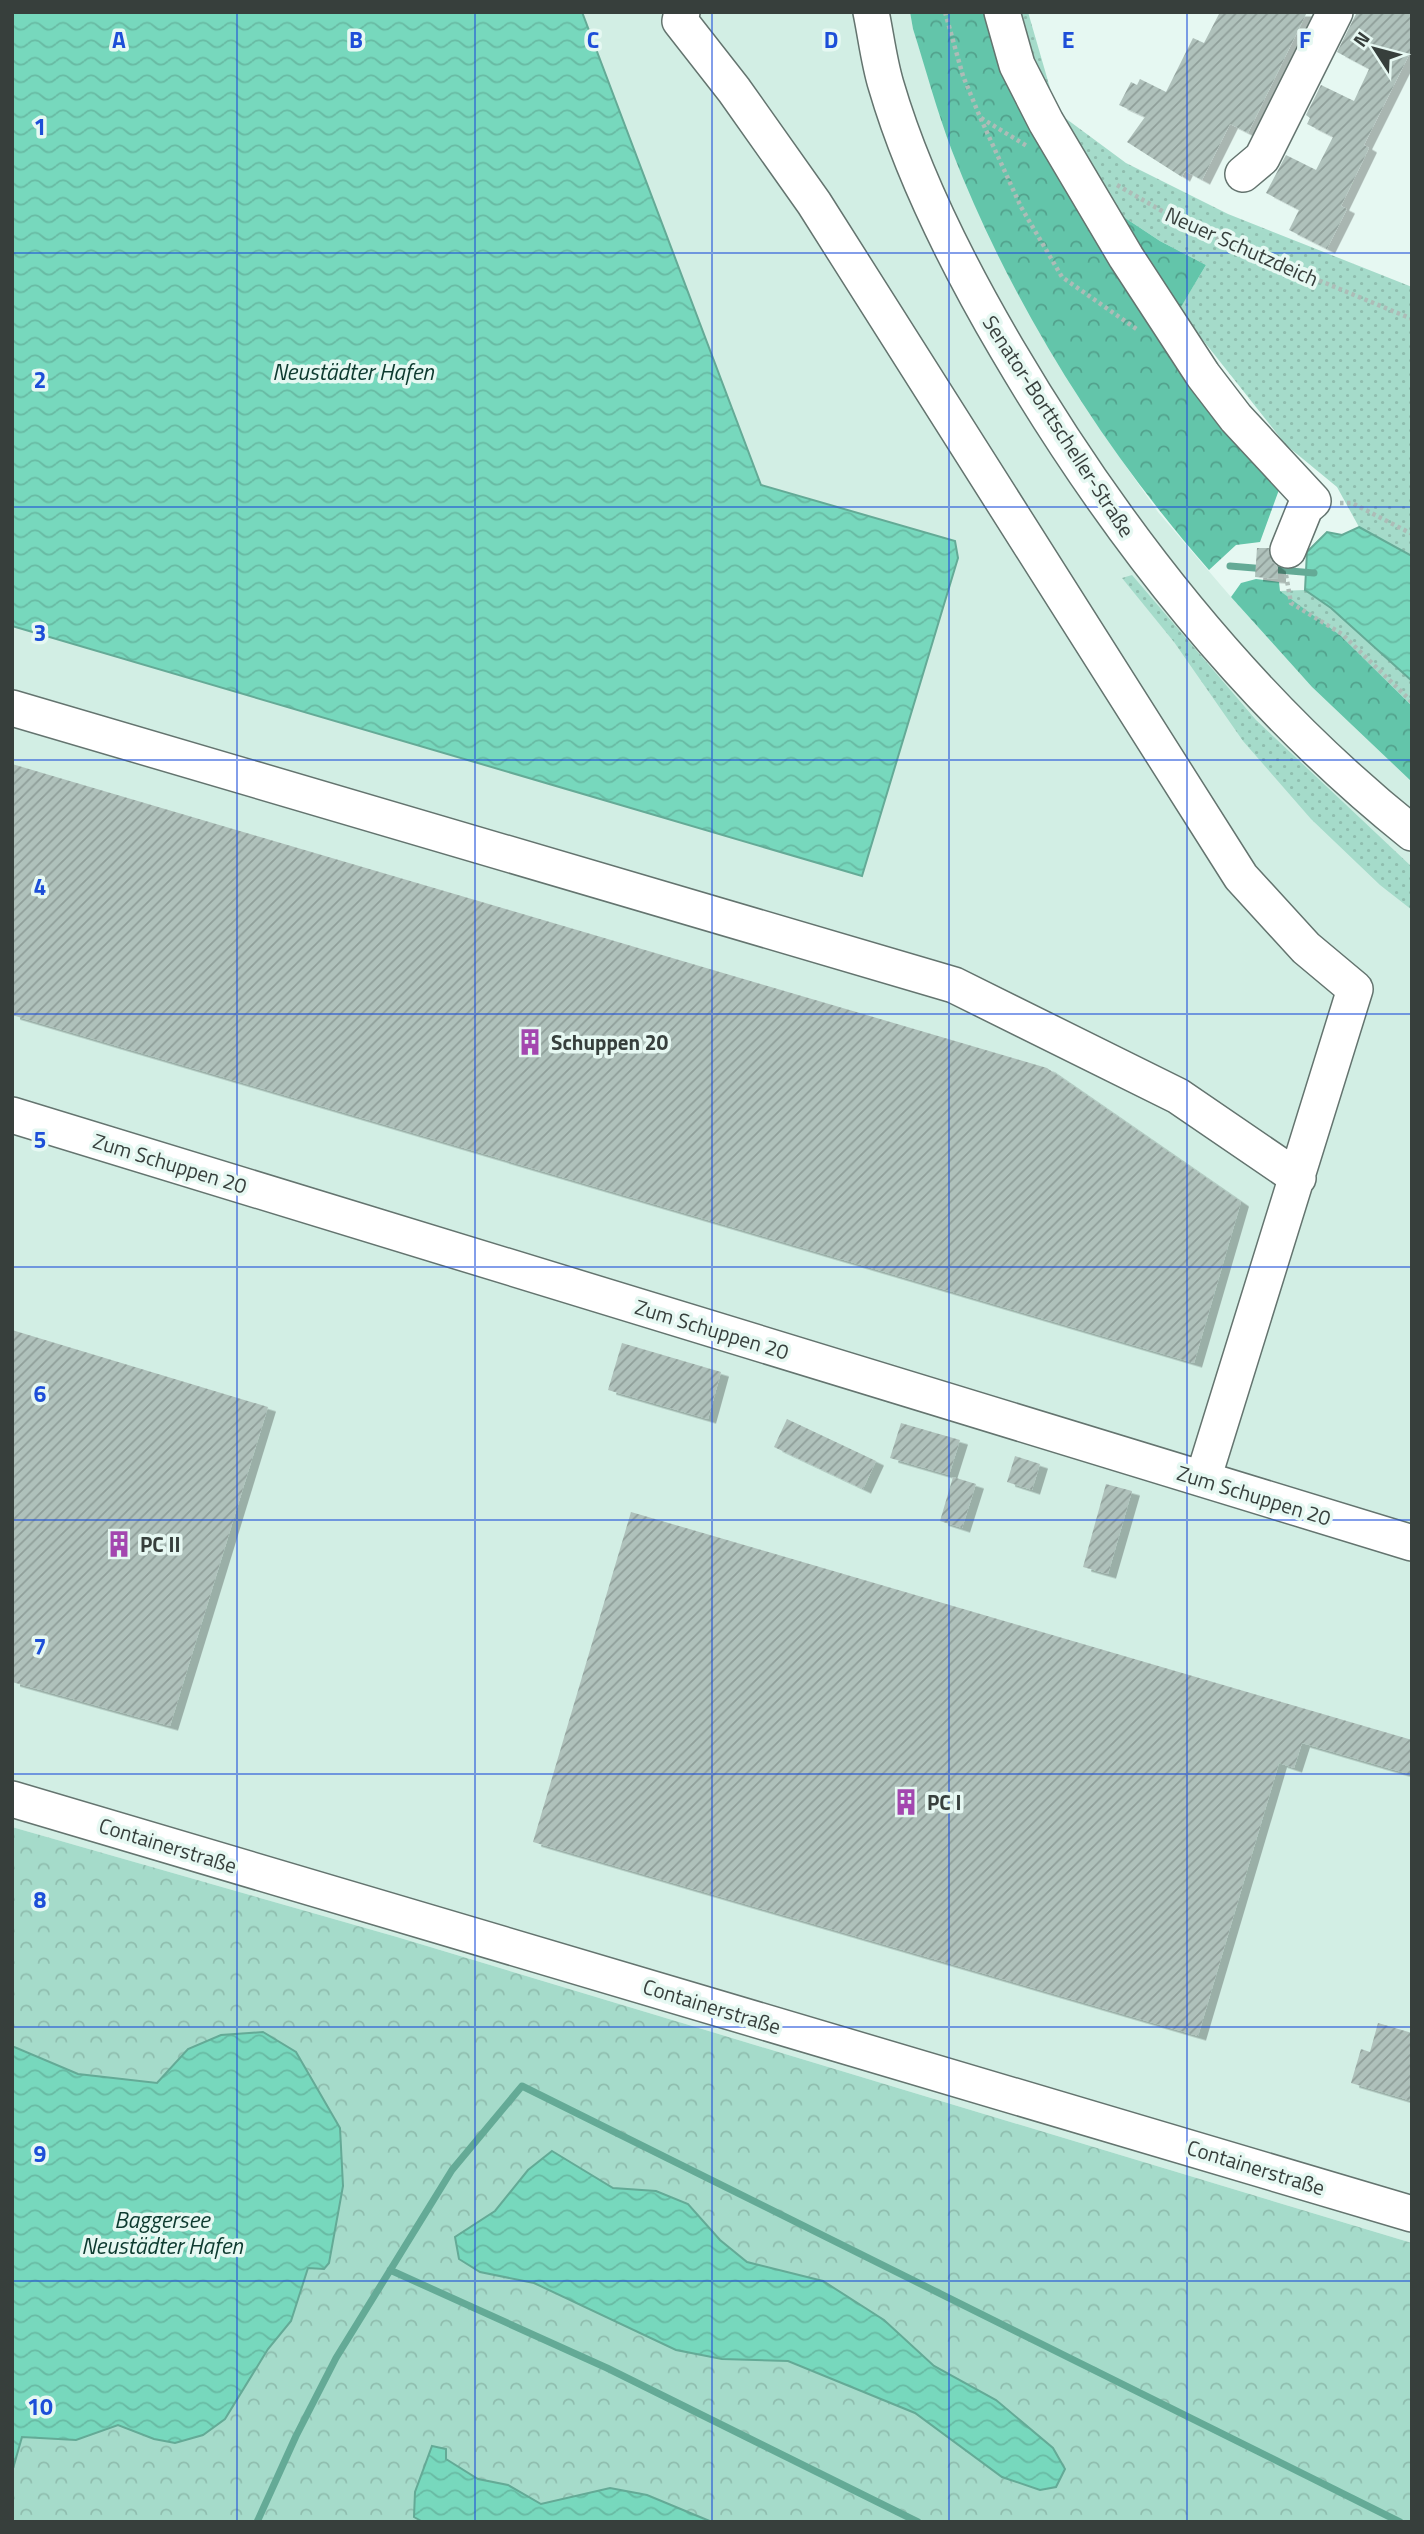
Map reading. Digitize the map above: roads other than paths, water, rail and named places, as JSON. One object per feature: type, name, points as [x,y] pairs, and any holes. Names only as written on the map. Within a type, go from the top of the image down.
[{"type":"street","name":"Senator-Borttscheller-Straße","points":[[872,12],[886,85],[932,207],[979,301],[1033,392],[1102,499],[1181,605],[1273,706],[1412,833]]},
{"type":"street","points":[[1002,12],[1017,65],[1046,122],[1126,257],[1203,375],[1236,418],[1312,501],[1305,508],[1287,566]]},
{"type":"street","points":[[1243,174],[1262,158],[1335,12]]},
{"type":"street","points":[[677,15],[814,203],[1241,877],[1306,948],[1355,989],[1203,1479]]},
{"type":"street","points":[[12,709],[954,985],[1178,1096],[1298,1178]]},
{"type":"street","name":"Zum Schuppen 20","points":[[12,1115],[1412,1543]]},
{"type":"street","name":"Containerstraße","points":[[12,1799],[1412,2214]]},
{"type":"water","name":"Neustädter Hafen","points":[[12,12],[582,12],[761,485],[955,541],[958,558],[862,876],[12,626]]},
{"type":"water","points":[[1359,527],[1412,556],[1412,681],[1331,608],[1305,590],[1307,552],[1327,532],[1342,535]]},
{"type":"water","name":"Baggersee Neustädter Hafen","points":[[263,2032],[296,2052],[340,2128],[343,2186],[329,2263],[324,2269],[308,2268],[291,2321],[268,2349],[225,2419],[203,2435],[175,2443],[154,2439],[118,2425],[76,2440],[22,2437],[12,2472],[12,2046],[78,2074],[157,2083],[188,2049],[221,2035]]},
{"type":"water","points":[[552,2151],[613,2188],[656,2191],[688,2204],[720,2240],[747,2262],[823,2281],[884,2320],[934,2366],[996,2400],[1053,2448],[1065,2469],[1056,2487],[1040,2490],[1002,2477],[915,2413],[788,2361],[722,2359],[676,2350],[534,2283],[480,2272],[459,2259],[455,2237],[495,2211],[528,2170]]},
{"type":"water","points":[[432,2446],[446,2449],[446,2459],[478,2479],[508,2485],[541,2504],[610,2488],[647,2495],[712,2522],[423,2522],[414,2517],[415,2492]]},
{"type":"waterway","points":[[1230,566],[1314,573]]},
{"type":"waterway","points":[[257,2522],[296,2436],[336,2358],[452,2170],[522,2086],[1400,2522]]},
{"type":"waterway","points":[[390,2270],[607,2368],[918,2522]]},
{"type":"place","name":"Schuppen 20","points":[[530,1042]]},
{"type":"place","name":"PC II","points":[[119,1544]]},
{"type":"place","name":"PC I","points":[[906,1802]]}]
